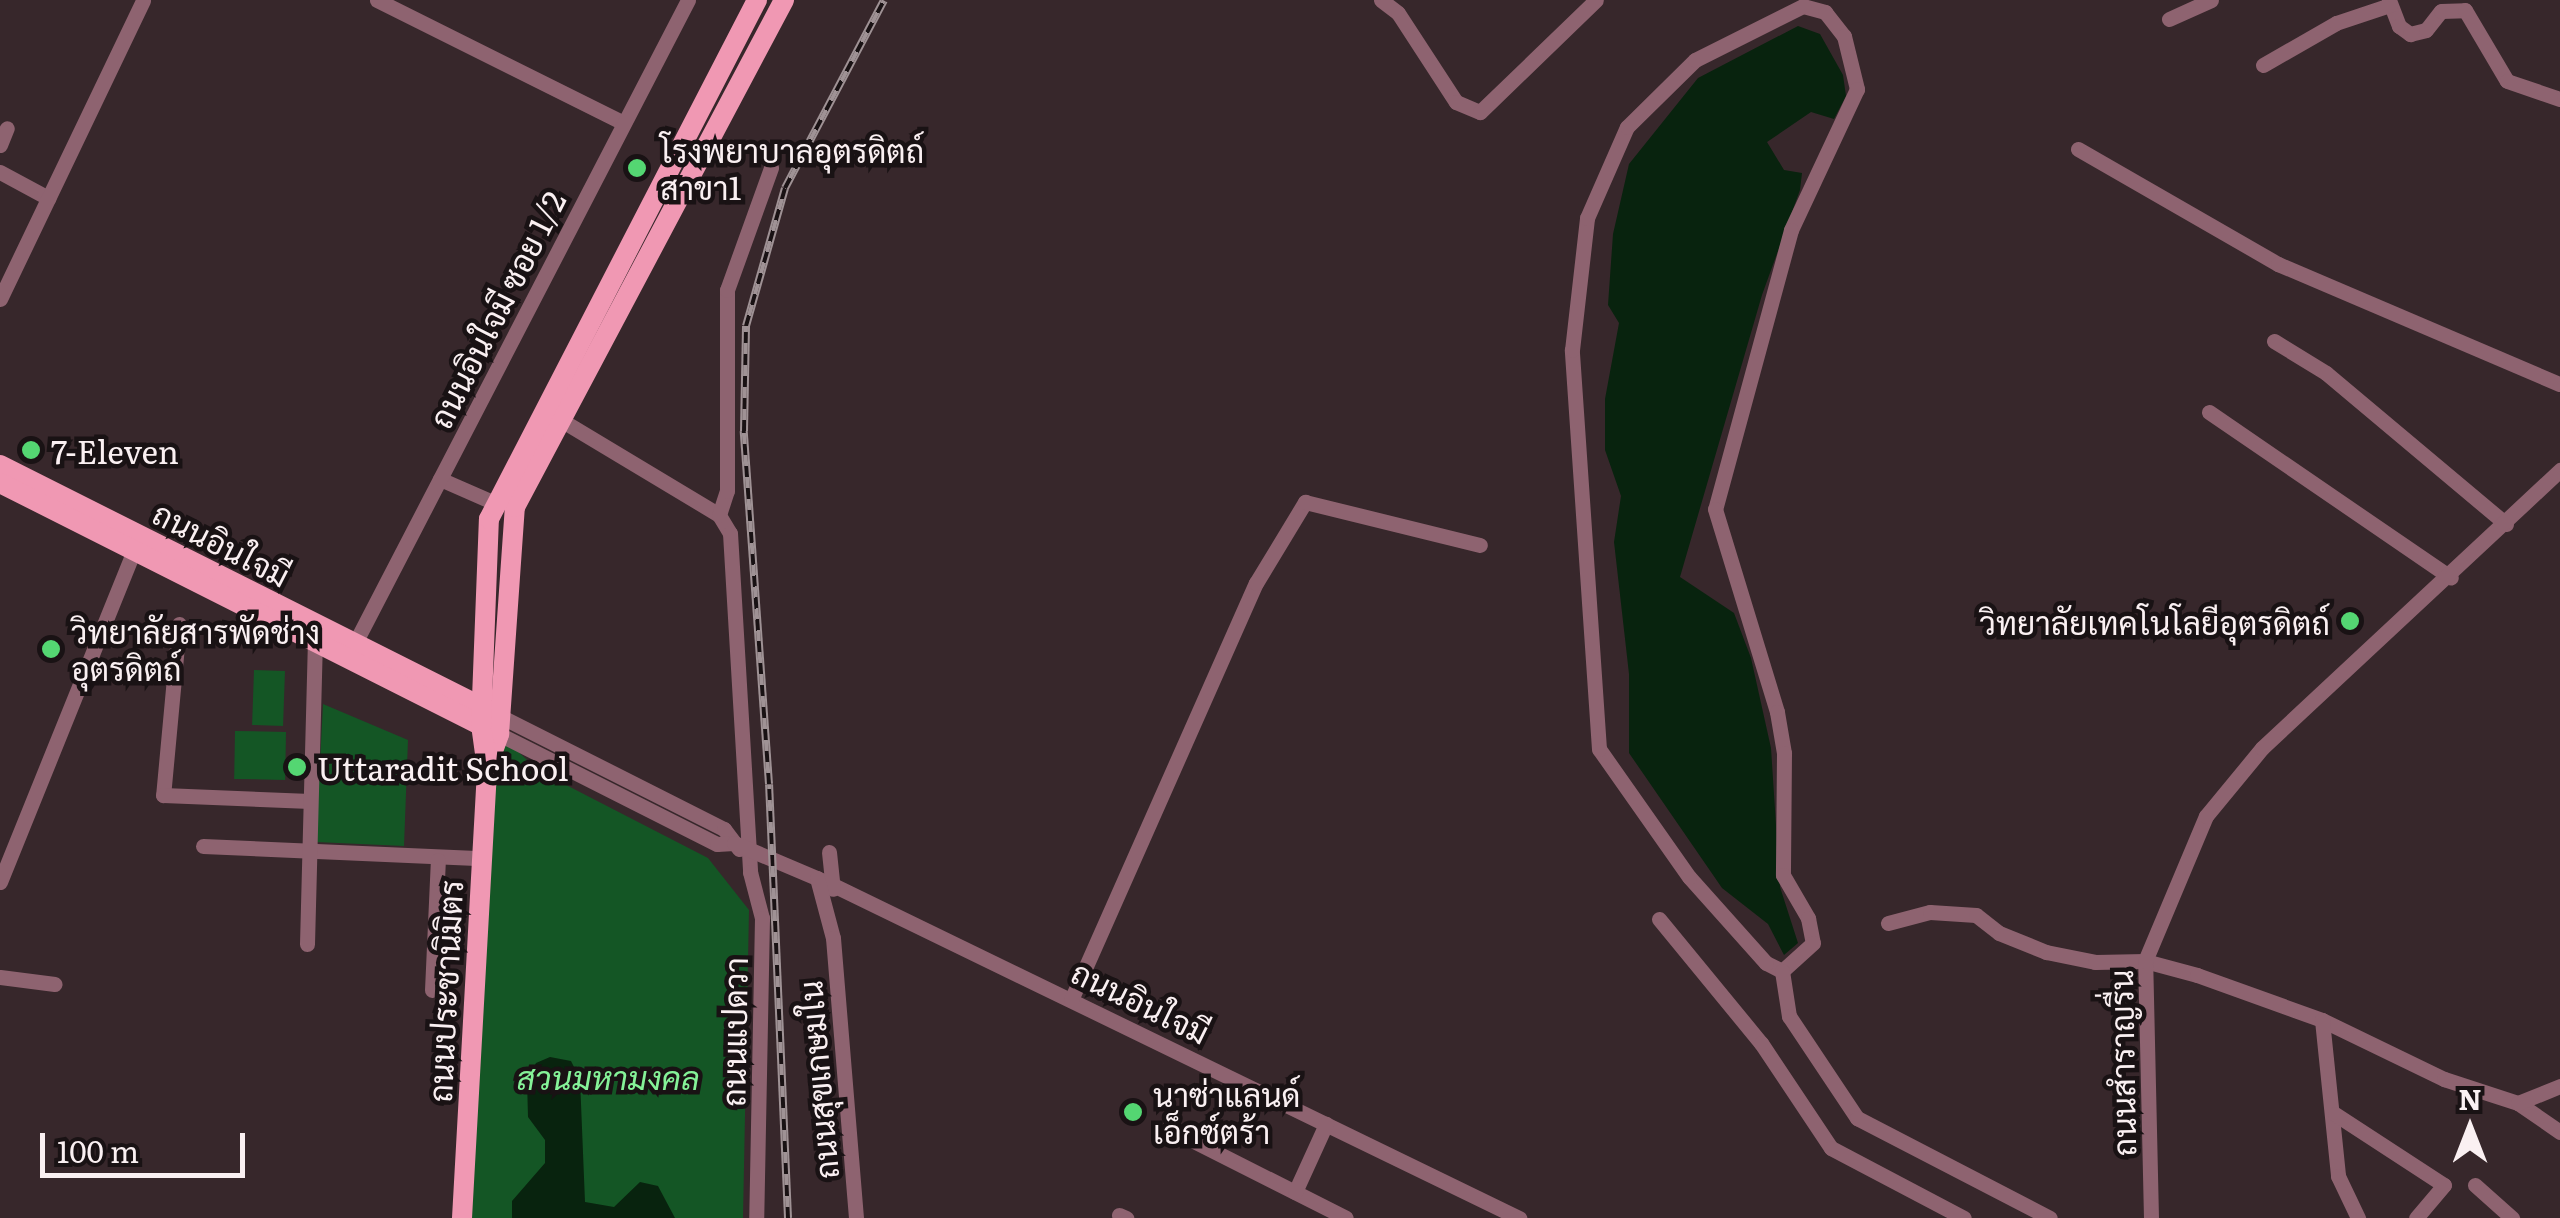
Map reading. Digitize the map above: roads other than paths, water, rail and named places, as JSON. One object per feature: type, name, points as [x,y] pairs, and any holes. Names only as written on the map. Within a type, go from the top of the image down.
[{"type":"main road","points":[[491,721],[487,532],[495,503],[757,0]]},
{"type":"main road","points":[[491,721],[511,521],[560,420],[784,0]]},
{"type":"main road","name":"ถนนอินใจมี","points":[[0,465],[138,543],[491,721]]},
{"type":"main road","name":"ถนนอินใจมี","points":[[0,483],[138,543]]},
{"type":"main road","name":"ถนนอินใจมี","points":[[319,634],[355,643],[491,721]]},
{"type":"main road","name":"ถนนประชานิมิตร","points":[[462,1218],[491,721]]},
{"type":"street","points":[[0,299],[143,0]]},
{"type":"street","points":[[377,0],[410,7],[622,122]]},
{"type":"street","name":"ถนนอินใจมี ซอย 1/2","points":[[355,643],[688,0]]},
{"type":"street","points":[[1381,0],[1398,13],[1456,102],[1480,112],[1596,0]]},
{"type":"street","points":[[2169,18],[2210,0]]},
{"type":"street","points":[[2264,65],[2336,23],[2390,2],[2398,26],[2410,34],[2460,4],[2471,15],[2507,81],[2560,99]]},
{"type":"street","points":[[1803,6],[1825,12],[1844,36],[1857,89],[1790,230],[1715,509],[1777,712],[1784,753],[1783,876],[1808,918],[1813,943],[1782,971],[1766,963],[1689,876],[1599,749],[1572,350],[1587,218],[1627,128],[1695,60],[1803,6]]},
{"type":"street","points":[[0,146],[7,128]]},
{"type":"street","points":[[2078,149],[2278,264],[2560,384]]},
{"type":"street","points":[[720,515],[727,491],[728,290],[771,168]]},
{"type":"street","points":[[0,172],[48,198]]},
{"type":"street","points":[[2274,341],[2326,374],[2506,524]]},
{"type":"street","points":[[2209,412],[2451,578]]},
{"type":"street","points":[[560,420],[720,515],[730,533],[736,574],[742,846]]},
{"type":"street","name":"ถนนสำราญรื่น","points":[[2151,1218],[2145,961],[2206,816],[2262,748],[2451,578],[2560,470]]},
{"type":"street","points":[[440,479],[495,503]]},
{"type":"street","points":[[1070,1000],[1256,584],[1305,502],[1480,545]]},
{"type":"street","points":[[0,882],[3,856],[138,543]]},
{"type":"street","points":[[178,624],[163,795],[310,801]]},
{"type":"street","points":[[306,944],[319,634]]},
{"type":"street","name":"ถนนอินใจมี","points":[[491,721],[724,829],[742,846],[854,895],[1520,1218]]},
{"type":"street","points":[[203,846],[438,860],[482,858]]},
{"type":"street","name":"ถนนแปดวา","points":[[742,846],[762,918],[756,1218]]},
{"type":"street","name":"ถนนสุขเกษมใน","points":[[828,852],[856,1218]]},
{"type":"street","points":[[752,877],[760,863],[772,858]]},
{"type":"street","points":[[432,990],[438,860]]},
{"type":"street","name":"ถนนสุขเกษมใน","points":[[817,878],[833,938]]},
{"type":"street","name":"ถนนสุขเกษมใน","points":[[833,938],[842,904],[854,895]]},
{"type":"street","points":[[1888,923],[1930,912],[1976,915],[2000,933],[2046,952],[2095,962],[2145,961],[2322,1020],[2444,1079],[2518,1102],[2560,1132]]},
{"type":"street","points":[[1659,919],[1761,1043],[1831,1148],[1964,1218]]},
{"type":"street","points":[[1782,971],[1790,1016],[1857,1118],[2050,1218]]},
{"type":"street","points":[[0,977],[55,984]]},
{"type":"street","points":[[2322,1020],[2335,1114],[2338,1176],[2358,1218]]},
{"type":"street","points":[[2518,1102],[2560,1086]]},
{"type":"street","points":[[2335,1114],[2444,1186],[2416,1218]]},
{"type":"street","points":[[1295,1192],[1326,1124]]},
{"type":"street","points":[[1168,1128],[1346,1218]]},
{"type":"street","points":[[2475,1186],[2512,1218]]},
{"type":"railway","points":[[788,1218],[769,784],[744,431],[746,326],[785,188],[884,0]]},
{"type":"place","name":"โรงพยาบาลอุตรดิตถ์ สาขา1","points":[[637,168]]},
{"type":"place","name":"7-Eleven","points":[[31,450]]},
{"type":"place","name":"วิทยาลัยเทคโนโลยีอุตรดิตถ์","points":[[2350,621]]},
{"type":"place","name":"วิทยาลัยสารพัดช่าง อุตรดิตถ์","points":[[51,649]]},
{"type":"place","name":"Uttaradit School","points":[[297,767]]},
{"type":"place","name":"นาซ่าแลนด์ เอ็กซ์ตร้า","points":[[1133,1112]]},
{"type":"park label","name":"สวนมหามงคล","points":[[608,1076]]}]
